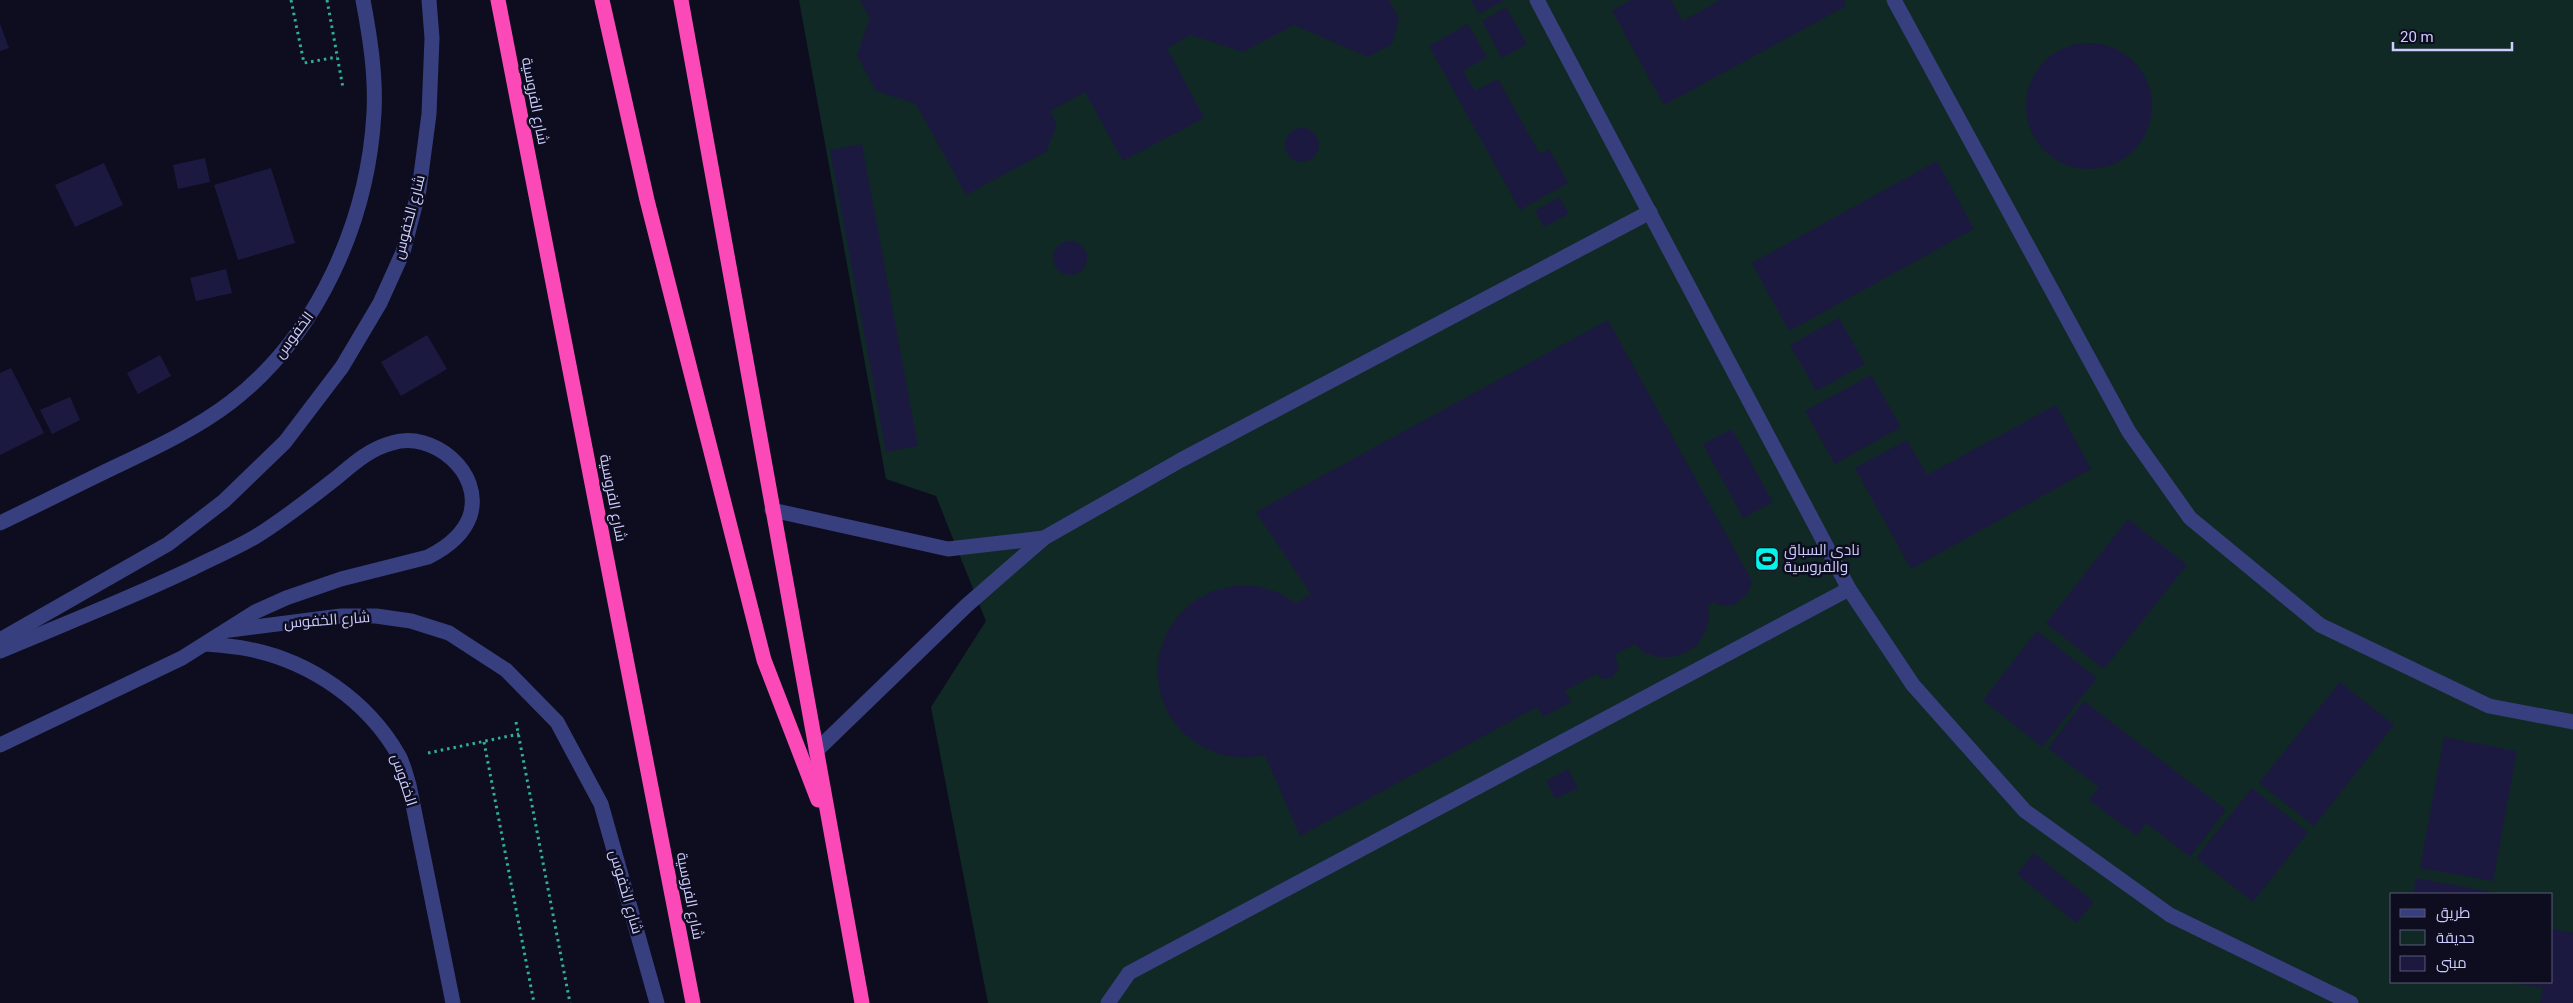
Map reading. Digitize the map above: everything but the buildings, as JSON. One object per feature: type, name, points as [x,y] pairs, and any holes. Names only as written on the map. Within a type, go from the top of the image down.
[{"type":"highway","name":"شارع الفروسية","points":[[498,0],[693,1003]]},
{"type":"highway","points":[[602,0],[647,200],[764,660],[831,834]]},
{"type":"highway","points":[[681,0],[862,1003]]},
{"type":"street","name":"الخفوس","points":[[0,523],[166,442],[229,403],[258,378],[301,327],[334,271],[363,187],[374,112],[374,78],[363,0]]},
{"type":"street","name":"شارع الخفوس","points":[[0,640],[168,544],[224,500],[285,442],[342,367],[380,303],[403,252],[420,190],[429,114],[432,38],[429,0]]},
{"type":"street","points":[[1537,0],[1849,589],[1913,685],[2025,811],[2170,915],[2351,1003]]},
{"type":"street","points":[[1894,0],[2129,432],[2190,518],[2320,625],[2489,706],[2573,722]]},
{"type":"street","points":[[816,751],[966,606],[1044,538],[1181,460],[1650,212]]},
{"type":"street","points":[[0,651],[120,603],[242,544],[288,515],[368,452],[384,445],[407,439],[426,442],[452,458],[462,471],[470,491],[470,515],[463,529],[452,542],[441,550],[428,557],[341,579],[286,598],[255,612],[224,631]]},
{"type":"street","points":[[772,510],[948,549],[1044,538]]},
{"type":"street","points":[[1108,1003],[1129,973],[1849,589]]},
{"type":"street","name":"شارع الخفوس","points":[[0,745],[182,658],[224,631],[341,616],[376,616],[411,621],[449,634],[506,670],[557,722],[601,804],[658,1003]]},
{"type":"street","name":"الخفوس","points":[[206,644],[248,648],[313,672],[360,706],[382,729],[400,758],[409,785],[453,1003]]},
{"type":"path","points":[[291,0],[304,63],[337,57]]},
{"type":"path","points":[[515,716],[570,1003]]},
{"type":"path","points":[[400,758],[518,734]]},
{"type":"path","points":[[484,742],[534,1003]]},
{"type":"green space","name":"نادي السباق والفروسية","points":[[799,0],[2573,0],[2573,1003],[988,1003],[931,707],[986,621],[936,496],[886,479]]},
{"type":"place","name":"نادي السباق والفروسية","points":[[1767,559]]}]
